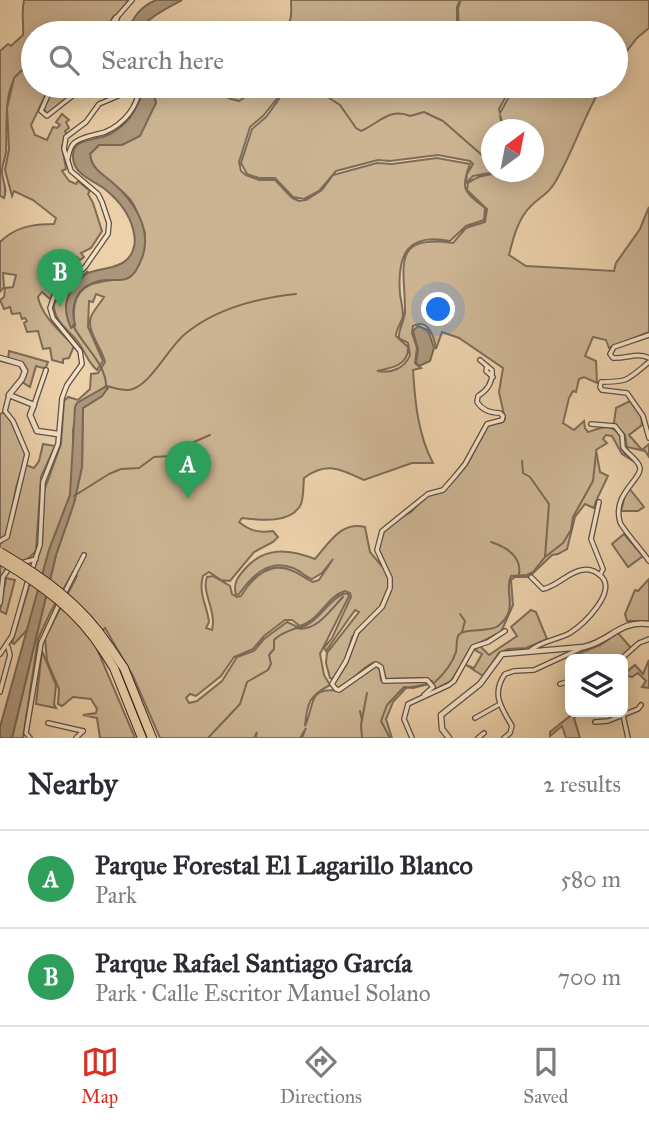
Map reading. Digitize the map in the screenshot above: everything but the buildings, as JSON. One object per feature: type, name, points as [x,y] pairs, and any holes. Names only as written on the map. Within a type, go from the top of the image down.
[{"type":"highway","points":[[0,551],[45,579],[73,602],[107,649],[142,738]]},
{"type":"highway","points":[[0,560],[69,608],[124,668],[152,738]]},
{"type":"street","points":[[115,21],[132,0]]},
{"type":"street","points":[[47,98],[41,111],[47,116],[70,98]]},
{"type":"street","points":[[0,654],[8,645],[40,545],[43,482],[55,451],[62,398],[67,385],[82,364],[80,351],[53,318],[50,309],[54,296],[79,274],[108,234],[109,223],[98,194],[71,170],[64,149],[66,137],[86,122],[99,104],[113,98]]},
{"type":"street","points":[[68,160],[71,145],[105,132],[122,122],[138,98]]},
{"type":"street","points":[[649,335],[614,347],[610,354],[613,358],[643,355],[649,360],[627,380],[615,384],[601,382],[600,387],[602,390],[627,393],[643,416],[649,438]]},
{"type":"street","points":[[0,358],[21,364],[25,371],[9,395],[5,411],[27,454],[7,537],[0,541]]},
{"type":"street","points":[[424,695],[432,687],[427,680],[384,681],[381,667],[376,664],[339,690],[332,684],[346,661],[357,632],[382,607],[390,588],[390,578],[377,550],[382,531],[428,494],[443,490],[465,464],[487,424],[502,419],[500,413],[492,413],[480,407],[477,402],[478,396],[484,393],[493,377],[480,360]]},
{"type":"street","points":[[46,370],[30,415],[37,431],[58,434]]},
{"type":"street","points":[[9,395],[34,405]]},
{"type":"street","points":[[591,424],[615,426],[622,435],[627,454],[637,462],[640,469],[620,500],[619,518],[623,529],[649,561]]},
{"type":"street","points":[[599,502],[591,539],[603,569],[600,575]]},
{"type":"street","points":[[30,738],[26,733],[41,643],[84,555]]},
{"type":"street","points":[[0,603],[3,577],[9,568],[36,559]]},
{"type":"street","points":[[530,651],[536,646],[569,634],[605,597],[605,582],[592,570],[581,569],[561,582],[543,589],[531,577]]},
{"type":"street","points":[[449,738],[442,729],[441,715],[480,684],[502,653],[584,647],[594,645],[630,624],[649,624]]},
{"type":"street","points":[[411,738],[404,719],[408,704],[443,689],[454,681],[474,647],[505,631]]},
{"type":"street","points":[[627,654],[639,643],[649,639]]},
{"type":"street","points":[[0,692],[10,655],[8,645]]},
{"type":"street","points":[[505,738],[512,726],[500,704],[497,690],[505,674],[534,670],[584,647]]},
{"type":"street","points":[[560,684],[565,682]]},
{"type":"street","points":[[475,718],[500,704]]},
{"type":"street","points":[[628,713],[641,705]]},
{"type":"street","points":[[595,722],[617,717]]},
{"type":"street","points":[[623,717],[628,738]]},
{"type":"street","points":[[48,723],[83,731]]},
{"type":"street","points":[[76,738],[83,731]]},
{"type":"street","points":[[83,731],[85,738]]},
{"type":"street","points":[[478,738],[484,733]]},
{"type":"shaded area","points":[[24,0],[129,0],[111,21],[23,21]]},
{"type":"shaded area","points":[[156,0],[182,0],[149,21],[133,21],[146,6]]},
{"type":"shaded area","points":[[291,0],[460,0],[457,21],[290,21]]},
{"type":"shaded area","points":[[461,0],[649,0],[649,28],[628,50],[628,21],[459,21]]},
{"type":"shaded area","points":[[21,37],[21,71],[10,88],[8,100],[6,153],[2,171],[4,198],[0,196],[0,51],[8,44],[11,46]]},
{"type":"shaded area","points":[[21,71],[21,98],[44,98],[31,125],[35,135],[47,140],[53,127],[60,125],[56,122],[62,114],[69,120],[66,122],[69,128],[65,131],[67,135],[62,146],[66,169],[62,171],[69,181],[76,184],[78,181],[90,191],[88,194],[102,231],[91,248],[81,253],[84,257],[80,260],[77,257],[72,261],[67,254],[64,256],[62,263],[57,266],[57,274],[50,279],[53,283],[47,285],[55,290],[50,299],[42,292],[38,297],[48,318],[74,346],[69,358],[63,359],[63,363],[52,360],[50,348],[43,349],[38,331],[27,332],[25,318],[22,319],[20,313],[12,314],[10,307],[4,309],[0,300],[4,297],[5,288],[13,287],[16,275],[3,273],[4,287],[0,292],[0,242],[25,227],[54,224],[56,218],[33,200],[14,191],[12,196],[5,170],[9,149],[7,108],[14,78]]},
{"type":"shaded area","points":[[48,98],[69,98],[47,114],[44,109]]},
{"type":"shaded area","points":[[141,98],[155,98],[156,103],[140,136],[122,145],[99,145],[90,154],[94,167],[120,189],[139,216],[145,236],[142,258],[129,278],[99,281],[85,287],[76,298],[73,311],[75,326],[71,328],[66,308],[68,297],[75,286],[87,274],[125,261],[135,242],[131,223],[122,207],[106,190],[81,173],[74,163],[74,151],[83,142],[116,130],[134,112]]},
{"type":"shaded area","points":[[155,98],[277,98],[250,127],[239,162],[241,171],[246,175],[259,180],[275,180],[292,198],[299,201],[306,200],[322,190],[333,175],[377,163],[392,164],[437,158],[470,164],[465,179],[466,189],[472,198],[485,208],[484,220],[466,226],[450,241],[424,240],[408,250],[400,268],[403,316],[396,336],[408,347],[408,353],[398,365],[377,371],[387,372],[397,369],[410,355],[408,343],[399,338],[405,311],[405,257],[410,249],[419,244],[453,243],[466,228],[485,222],[487,209],[467,190],[468,183],[474,179],[481,176],[481,182],[544,182],[544,119],[501,119],[500,115],[501,119],[481,119],[481,175],[473,176],[466,183],[467,174],[473,164],[470,161],[438,155],[378,160],[336,171],[319,191],[304,199],[293,197],[275,178],[259,178],[247,174],[241,163],[252,129],[266,117],[279,98],[505,98],[499,109],[500,113],[508,98],[596,98],[554,184],[523,216],[509,255],[526,266],[614,271],[616,263],[640,229],[649,207],[649,332],[609,348],[606,340],[593,337],[585,356],[596,361],[597,383],[584,377],[579,379],[576,392],[573,391],[569,398],[563,423],[574,430],[584,421],[588,432],[606,427],[613,429],[620,436],[624,453],[633,461],[622,454],[612,436],[606,435],[603,439],[607,443],[596,450],[600,472],[608,476],[594,508],[585,504],[575,517],[567,549],[552,555],[529,577],[515,577],[511,580],[513,605],[501,632],[473,646],[451,681],[429,693],[433,687],[432,681],[421,678],[386,679],[380,664],[375,662],[342,686],[337,688],[334,684],[347,664],[357,635],[382,608],[391,591],[391,577],[378,550],[384,531],[411,512],[426,496],[444,490],[468,463],[488,425],[503,422],[505,419],[499,392],[503,368],[459,338],[442,332],[436,349],[430,330],[418,324],[413,326],[412,333],[417,348],[415,363],[421,368],[413,370],[416,406],[424,441],[433,463],[412,463],[364,480],[334,468],[312,473],[304,478],[302,500],[295,512],[282,518],[242,518],[239,522],[255,531],[273,531],[278,537],[273,542],[254,552],[230,581],[221,580],[209,572],[203,576],[202,594],[209,622],[206,628],[212,630],[206,589],[207,577],[213,576],[230,586],[232,594],[237,597],[241,596],[256,577],[269,569],[285,568],[313,582],[319,580],[333,559],[322,573],[312,579],[293,568],[276,565],[255,575],[239,594],[236,595],[235,591],[239,576],[252,562],[268,553],[295,553],[315,559],[342,530],[365,527],[370,552],[386,571],[390,579],[389,587],[380,607],[352,637],[346,658],[333,679],[330,678],[326,663],[327,653],[359,612],[355,610],[326,651],[324,648],[332,638],[351,597],[350,593],[345,591],[333,598],[307,623],[300,626],[292,620],[285,620],[264,636],[253,649],[234,657],[221,676],[196,696],[190,694],[186,698],[189,703],[197,701],[222,681],[237,657],[254,651],[264,639],[287,622],[300,628],[307,625],[335,599],[347,593],[349,596],[320,654],[324,675],[330,685],[318,693],[313,697],[310,701],[305,726],[317,694],[329,690],[340,691],[376,665],[383,682],[429,684],[406,688],[393,702],[386,719],[392,738],[302,738],[306,728],[300,738],[256,738],[257,732],[254,738],[160,738],[133,676],[105,628],[94,642],[135,738],[100,738],[97,718],[83,715],[96,713],[97,709],[91,699],[73,697],[62,706],[58,704],[59,689],[47,661],[45,638],[77,576],[73,572],[38,639],[23,738],[12,738],[56,555],[74,503],[82,467],[83,408],[102,396],[105,387],[77,404],[70,495],[49,550],[28,629],[14,644],[12,643],[42,543],[44,491],[61,444],[64,401],[68,397],[78,400],[90,389],[91,374],[98,373],[105,362],[92,334],[90,322],[92,314],[104,297],[96,294],[93,302],[89,301],[88,327],[103,361],[97,370],[59,320],[54,304],[63,291],[88,271],[67,300],[75,326],[75,302],[79,294],[85,288],[102,281],[126,279],[145,233],[132,202],[101,174],[92,162],[90,154],[99,145],[122,145],[156,103]]},
{"type":"shaded area","points":[[418,326],[428,330],[434,348],[430,361],[419,366],[416,363],[418,349],[413,331]]},
{"type":"shaded area","points":[[9,351],[48,362],[43,368],[36,366],[30,387],[22,382],[26,369],[21,362],[8,359]]},
{"type":"shaded area","points":[[105,387],[108,388],[102,396],[83,408],[82,467],[74,503],[56,555],[12,738],[0,738],[0,727],[49,550],[70,495],[75,407],[77,403]]},
{"type":"shaded area","points":[[630,401],[641,416],[642,425],[629,435],[642,450],[649,444],[649,457],[645,451],[627,447],[625,435],[614,423],[616,408]]},
{"type":"shaded area","points":[[4,412],[13,424],[26,455],[9,524],[5,536],[0,539],[0,414]]},
{"type":"shaded area","points":[[43,444],[55,446],[41,477],[36,550],[10,569],[0,581],[0,544],[13,520],[26,465],[34,468],[39,461]]},
{"type":"shaded area","points":[[629,488],[644,507],[638,511],[621,511]]},
{"type":"shaded area","points":[[624,534],[643,556],[628,567],[612,544]]},
{"type":"shaded area","points":[[6,578],[15,580],[6,614],[0,611]]},
{"type":"shaded area","points":[[649,579],[649,621],[627,621],[625,614],[635,590],[638,591]]},
{"type":"shaded area","points":[[531,610],[536,612],[547,639],[526,648],[508,649],[499,653],[483,676],[466,665],[474,668],[482,654],[475,650],[480,646],[489,655],[517,636],[511,627]]},
{"type":"shaded area","points":[[618,633],[631,648],[624,654],[578,654],[600,645]]},
{"type":"shaded area","points":[[42,651],[56,685],[56,708],[36,704]]},
{"type":"shaded area","points":[[649,660],[649,688],[642,687],[646,681],[638,673],[632,677],[628,676],[628,671],[635,665],[643,674]]},
{"type":"shaded area","points":[[569,717],[575,717],[580,738],[566,738],[562,726],[550,736],[550,732]]},
{"type":"waterway","points":[[228,98],[239,101],[244,98]]},
{"type":"waterway","points":[[329,98],[340,105],[361,131],[390,115],[410,116],[424,112],[443,121],[481,154]]},
{"type":"waterway","points":[[107,386],[127,390],[140,385],[185,334],[223,311],[267,298],[296,294]]},
{"type":"waterway","points":[[73,325],[103,370],[106,387]]},
{"type":"waterway","points":[[74,496],[109,474],[121,469],[139,468],[154,457],[171,456],[210,435]]},
{"type":"waterway","points":[[434,683],[452,661],[460,633],[494,628],[505,620],[510,607],[511,576],[533,572],[545,557],[563,543],[571,530],[573,517],[593,481],[596,453]]},
{"type":"waterway","points":[[522,461],[523,473],[530,477],[549,504],[545,557]]},
{"type":"waterway","points":[[491,542],[515,557],[519,574]]},
{"type":"waterway","points":[[208,738],[240,704],[247,682],[268,670],[274,640],[296,628],[303,629],[316,624],[343,597]]},
{"type":"waterway","points":[[460,614],[465,621],[462,632]]},
{"type":"waterway","points":[[390,738],[381,721],[387,705],[404,687],[413,688],[428,684]]},
{"type":"waterway","points":[[362,738],[361,725],[367,693]]},
{"type":"waterway","points":[[360,711],[362,720]]},
{"type":"place","name":"Parque Rafael Santiago García","points":[[60,307]]},
{"type":"place","name":"Parque Forestal El Lagarillo Blanco","points":[[188,499]]}]
